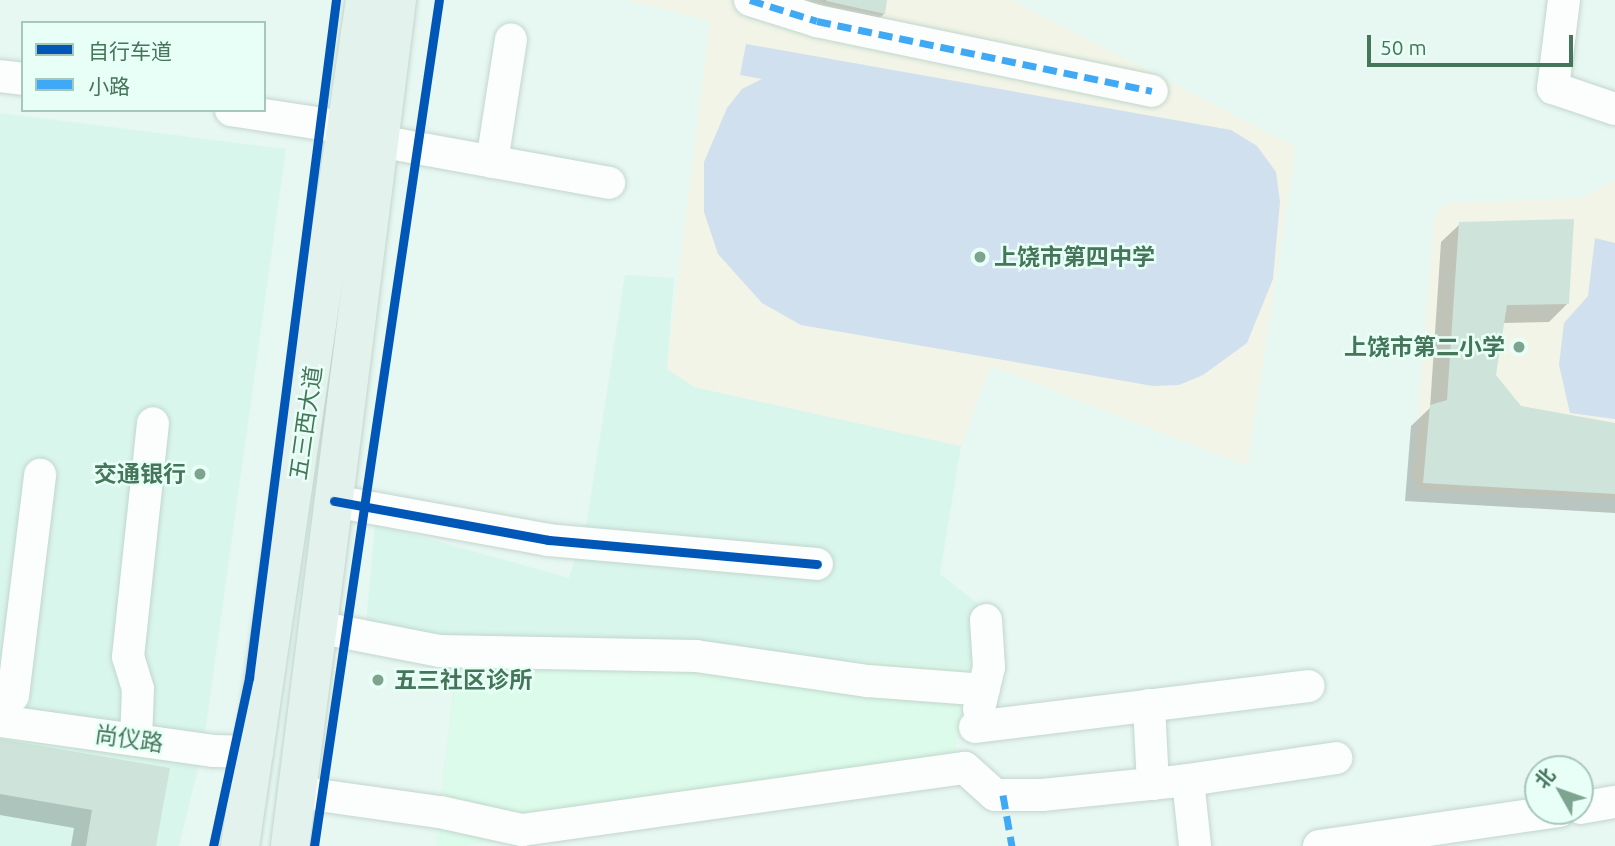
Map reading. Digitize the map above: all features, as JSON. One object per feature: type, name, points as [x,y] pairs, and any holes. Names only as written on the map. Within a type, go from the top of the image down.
[{"type":"main road","name":"五三西大道","points":[[290,846],[334,501],[364,134],[365,0]]},
{"type":"main road","name":"五三西大道","points":[[240,846],[364,134],[397,0]]},
{"type":"street","points":[[750,0],[817,21],[1152,91]]},
{"type":"street","points":[[1564,0],[1553,88],[1615,109]]},
{"type":"street","points":[[492,162],[511,39]]},
{"type":"street","points":[[0,76],[21,79]]},
{"type":"street","points":[[242,112],[609,183]]},
{"type":"street","points":[[136,740],[138,689],[128,657],[153,423]]},
{"type":"street","points":[[4,703],[40,475]]},
{"type":"street","points":[[334,501],[548,540],[817,564]]},
{"type":"street","points":[[965,768],[989,667],[986,620]]},
{"type":"street","points":[[317,627],[439,651],[696,656],[868,681],[984,690]]},
{"type":"street","points":[[975,727],[1308,686]]},
{"type":"street","name":"尚仪路","points":[[4,703],[33,726],[213,751],[257,752]]},
{"type":"street","points":[[1149,705],[1153,783]]},
{"type":"street","points":[[297,792],[522,830],[965,768],[995,795],[1188,780],[1336,758]]},
{"type":"street","points":[[1188,780],[1195,846]]},
{"type":"street","points":[[1594,806],[1615,802]]},
{"type":"street","points":[[1319,846],[1354,844],[1524,817]]},
{"type":"shaded area","name":"上饶市第四中学","points":[[627,0],[1012,0],[1296,147],[1247,466],[991,366],[961,446],[694,387],[667,369],[710,21]]},
{"type":"shaded area","name":"上饶市第四中学","points":[[746,44],[1231,130],[1257,146],[1276,172],[1280,202],[1273,279],[1247,343],[1203,375],[1179,385],[1153,386],[801,325],[762,303],[718,254],[704,212],[704,162],[727,108],[742,89],[762,79],[740,75]]},
{"type":"shaded area","points":[[0,113],[286,149],[203,748],[179,846],[0,846]]},
{"type":"shaded area","name":"上饶市第二小学","points":[[1615,180],[1615,498],[1418,491],[1413,476],[1434,219],[1445,203],[1581,198]]},
{"type":"shaded area","points":[[1595,238],[1615,243],[1615,419],[1570,413],[1559,365],[1564,323],[1588,296]]},
{"type":"shaded area","points":[[625,275],[674,278],[667,369],[694,387],[961,446],[940,574],[981,606],[951,773],[463,846],[436,846],[459,636],[366,624],[375,524],[569,578],[587,521]]},
{"type":"shaded area","points":[[460,635],[970,668],[951,773],[463,846],[436,846]]},
{"type":"building","points":[[827,0],[887,0],[885,14]]},
{"type":"building","points":[[1574,219],[1569,304],[1507,305],[1496,375],[1521,406],[1615,423],[1615,494],[1423,483],[1430,405],[1447,400],[1459,222]]},
{"type":"building","points":[[0,739],[170,768],[156,846],[86,846],[92,810],[0,794]]},
{"type":"marked path","points":[[750,0],[817,21],[1152,91]]},
{"type":"marked path","points":[[1003,795],[1012,846]]},
{"type":"cycle path","points":[[213,846],[249,678],[336,0]]},
{"type":"cycle path","points":[[314,846],[439,0]]},
{"type":"cycle path","points":[[334,501],[548,540],[817,564]]},
{"type":"place","name":"上饶市第四中学","points":[[980,257]]},
{"type":"place","name":"上饶市第二小学","points":[[1519,347]]},
{"type":"place","name":"交通银行","points":[[200,474]]},
{"type":"place","name":"五三社区诊所","points":[[378,680]]}]
